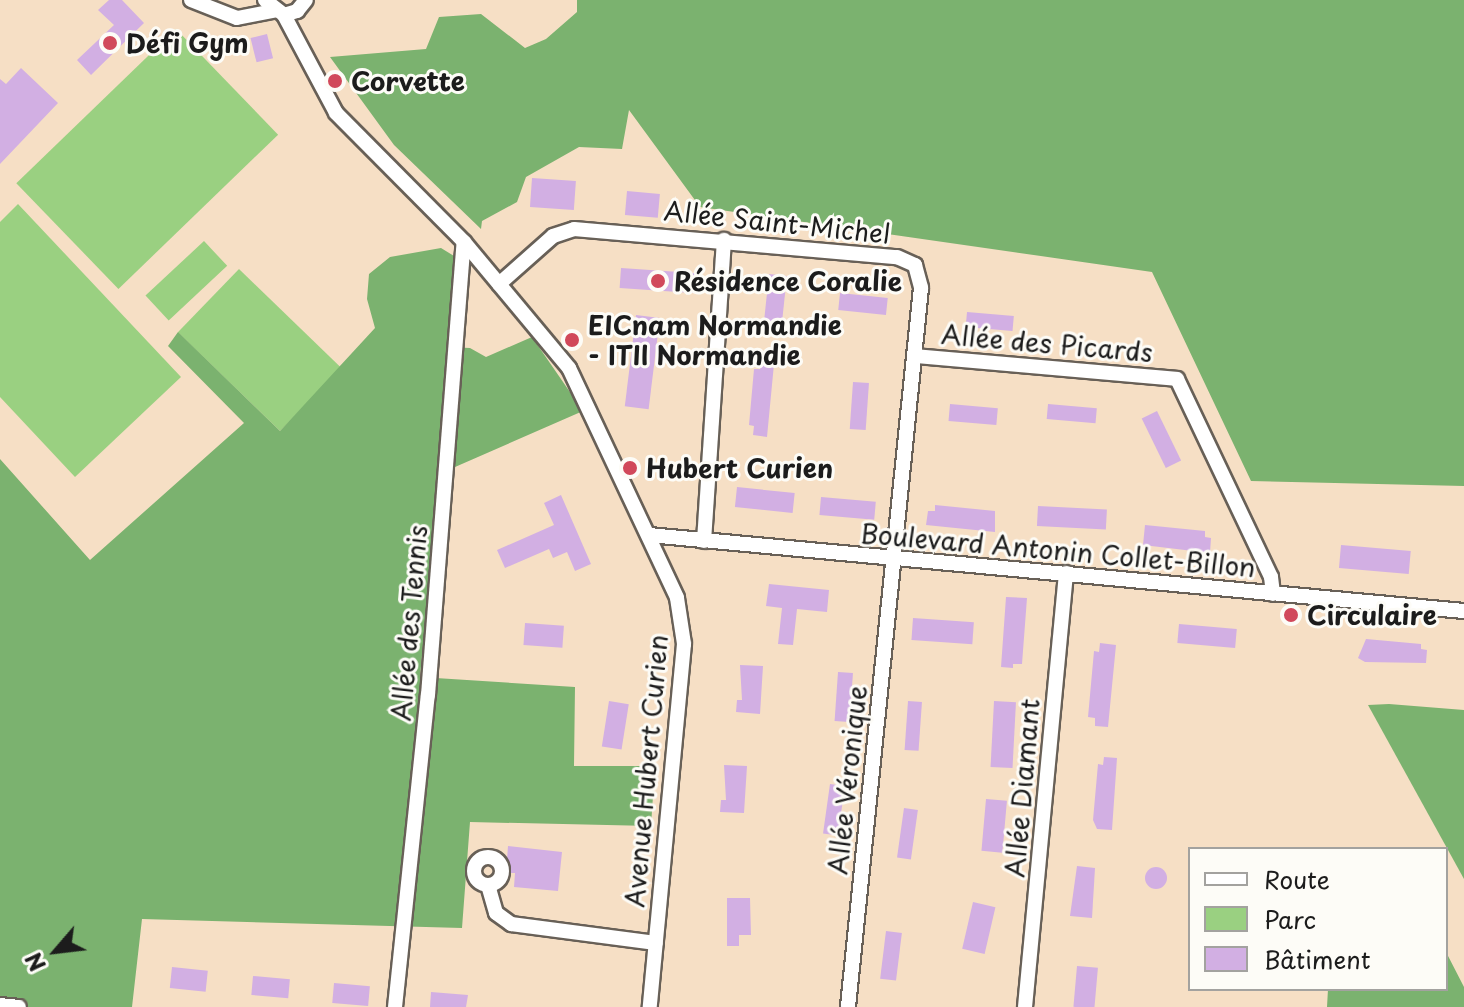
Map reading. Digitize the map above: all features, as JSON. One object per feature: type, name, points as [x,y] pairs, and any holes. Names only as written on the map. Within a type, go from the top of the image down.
[{"type":"street","points":[[191,0],[237,18],[278,7]]},
{"type":"street","name":"Avenue Hubert Curien","points":[[278,7],[300,39],[336,113],[464,242],[569,368],[677,598],[684,644],[650,1007]]},
{"type":"street","name":"Allée Saint-Michel","points":[[499,284],[553,236],[574,229],[897,257],[915,265],[921,288],[895,559]]},
{"type":"street","points":[[704,541],[724,240]]},
{"type":"street","name":"Allée des Tennis","points":[[395,1007],[428,695],[464,242]]},
{"type":"street","name":"Allée des Picards","points":[[915,356],[1177,379],[1271,577],[1273,594]]},
{"type":"street","name":"Boulevard Antonin Collet-Billon","points":[[649,535],[1464,611]]},
{"type":"street","name":"Allée Véronique","points":[[848,1007],[895,559]]},
{"type":"street","name":"Allée Diamant","points":[[1025,1007],[1066,573]]},
{"type":"street","points":[[488,885],[496,913],[511,924],[656,943]]},
{"type":"street","points":[[0,1005],[19,1007]]},
{"type":"green space","points":[[577,0],[1464,0],[1464,486],[1251,481],[1152,272],[700,207],[629,110],[622,149],[579,147],[526,177],[517,202],[482,221],[481,229],[394,145],[330,57],[426,49],[439,17],[481,14],[525,48],[546,39],[577,12]]},
{"type":"green space","points":[[176,29],[278,135],[118,289],[16,183]]},
{"type":"green space","points":[[18,204],[181,377],[75,477],[0,397],[0,222]]},
{"type":"green space","points":[[204,241],[227,266],[169,320],[145,296]]},
{"type":"green space","points":[[441,248],[454,256],[447,347],[470,348],[486,357],[532,337],[583,411],[439,474],[420,677],[575,687],[574,766],[655,766],[651,826],[470,822],[462,928],[142,919],[132,1007],[0,1007],[0,459],[90,560],[244,423],[168,346],[178,332],[280,431],[375,328],[367,299],[369,274],[390,257]]},
{"type":"green space","points":[[239,269],[341,368],[280,431],[178,332]]},
{"type":"green space","points":[[1368,705],[1464,710],[1464,879],[1448,847]]},
{"type":"green space","points":[[1448,956],[1464,987],[1464,1007],[1327,1007],[1328,991],[1448,991]]},
{"type":"building","name":"Défi Gym","points":[[109,0],[122,0],[144,23],[91,75],[77,60],[114,25],[98,10]]},
{"type":"building","points":[[267,34],[273,58],[257,62],[251,38]]},
{"type":"building","points":[[21,68],[58,103],[0,164],[0,79],[6,84]]},
{"type":"building","points":[[532,178],[576,181],[574,210],[530,207]]},
{"type":"building","points":[[627,191],[660,194],[658,218],[625,215]]},
{"type":"building","name":"Résidence Coralie","points":[[621,268],[698,273],[696,293],[620,288]]},
{"type":"building","points":[[769,274],[787,276],[782,323],[764,321]]},
{"type":"building","points":[[840,293],[888,298],[886,315],[838,310]]},
{"type":"building","points":[[967,312],[1014,316],[1013,331],[966,327]]},
{"type":"building","points":[[636,315],[660,318],[649,409],[625,406]]},
{"type":"building","points":[[760,363],[774,364],[767,437],[753,435],[754,426],[749,425],[754,369],[760,369]]},
{"type":"building","points":[[853,382],[869,383],[866,430],[850,429]]},
{"type":"building","points":[[950,404],[998,408],[996,425],[949,421]]},
{"type":"building","points":[[1048,404],[1097,408],[1096,423],[1047,419]]},
{"type":"building","points":[[1157,411],[1181,460],[1166,468],[1142,418]]},
{"type":"building","points":[[737,487],[795,493],[793,513],[735,507]]},
{"type":"building","points":[[561,495],[591,564],[575,571],[567,552],[553,558],[549,549],[505,568],[497,550],[554,525],[544,503]]},
{"type":"building","points":[[821,497],[876,502],[874,520],[819,515]]},
{"type":"building","points":[[935,505],[995,511],[995,532],[926,525],[928,511],[935,511]]},
{"type":"building","points":[[1038,506],[1107,510],[1106,530],[1037,526]]},
{"type":"building","points":[[1145,525],[1205,531],[1205,537],[1211,538],[1210,553],[1143,545]]},
{"type":"building","points":[[1341,545],[1411,551],[1409,574],[1339,568]]},
{"type":"building","points":[[769,584],[829,590],[827,612],[797,609],[793,645],[778,644],[782,608],[766,606]]},
{"type":"building","points":[[1006,597],[1027,598],[1022,664],[1013,664],[1013,668],[1001,667]]},
{"type":"building","points":[[913,618],[974,622],[972,644],[911,640]]},
{"type":"building","points":[[525,623],[564,626],[562,648],[523,645]]},
{"type":"building","points":[[1179,624],[1237,629],[1235,648],[1177,643]]},
{"type":"building","points":[[1366,639],[1421,644],[1421,649],[1427,650],[1426,663],[1365,662],[1358,658]]},
{"type":"building","points":[[1100,643],[1116,645],[1108,727],[1095,726],[1095,718],[1088,717],[1094,651],[1099,652]]},
{"type":"building","points":[[740,665],[763,666],[760,714],[736,712],[737,700],[742,700]]},
{"type":"building","points":[[838,672],[853,673],[850,722],[835,721]]},
{"type":"building","points":[[609,701],[629,704],[622,750],[602,746]]},
{"type":"building","points":[[908,701],[922,702],[919,751],[905,750]]},
{"type":"building","points":[[994,701],[1016,702],[1013,768],[991,767]]},
{"type":"building","points":[[1104,757],[1117,758],[1112,830],[1097,829],[1093,820],[1098,764],[1103,765]]},
{"type":"building","points":[[724,765],[747,766],[744,813],[720,812],[721,800],[726,800]]},
{"type":"building","points":[[830,784],[845,786],[838,836],[823,834]]},
{"type":"building","points":[[986,799],[1007,801],[1002,853],[981,851]]},
{"type":"building","points":[[904,808],[918,810],[911,859],[897,858]]},
{"type":"building","points":[[508,846],[562,852],[558,891],[514,887],[515,873],[506,873]]},
{"type":"building","points":[[1077,866],[1095,868],[1092,918],[1070,916]]},
{"type":"building","points":[[1156,867],[1164,870],[1167,878],[1164,886],[1156,889],[1148,886],[1145,878],[1148,870]]},
{"type":"building","points":[[727,898],[750,898],[751,935],[739,935],[739,946],[727,946]]},
{"type":"building","points":[[973,902],[995,907],[985,954],[962,949]]},
{"type":"building","points":[[886,931],[902,933],[896,981],[880,979]]},
{"type":"building","points":[[1077,966],[1098,968],[1094,1007],[1073,1007]]},
{"type":"building","points":[[172,967],[208,971],[206,992],[170,988]]},
{"type":"building","points":[[253,976],[290,979],[288,998],[251,995]]},
{"type":"building","points":[[334,983],[370,986],[368,1006],[332,1003]]},
{"type":"building","points":[[431,992],[468,995],[466,1007],[430,1007]]},
{"type":"place","name":"Défi Gym","points":[[110,43]]},
{"type":"place","name":"Corvette","points":[[335,81]]},
{"type":"place","name":"Résidence Coralie","points":[[658,281]]},
{"type":"place","name":"EICnam Normandie - ITII Normandie","points":[[572,340]]},
{"type":"place","name":"Hubert Curien","points":[[630,468]]},
{"type":"place","name":"Circulaire","points":[[1291,615]]}]
